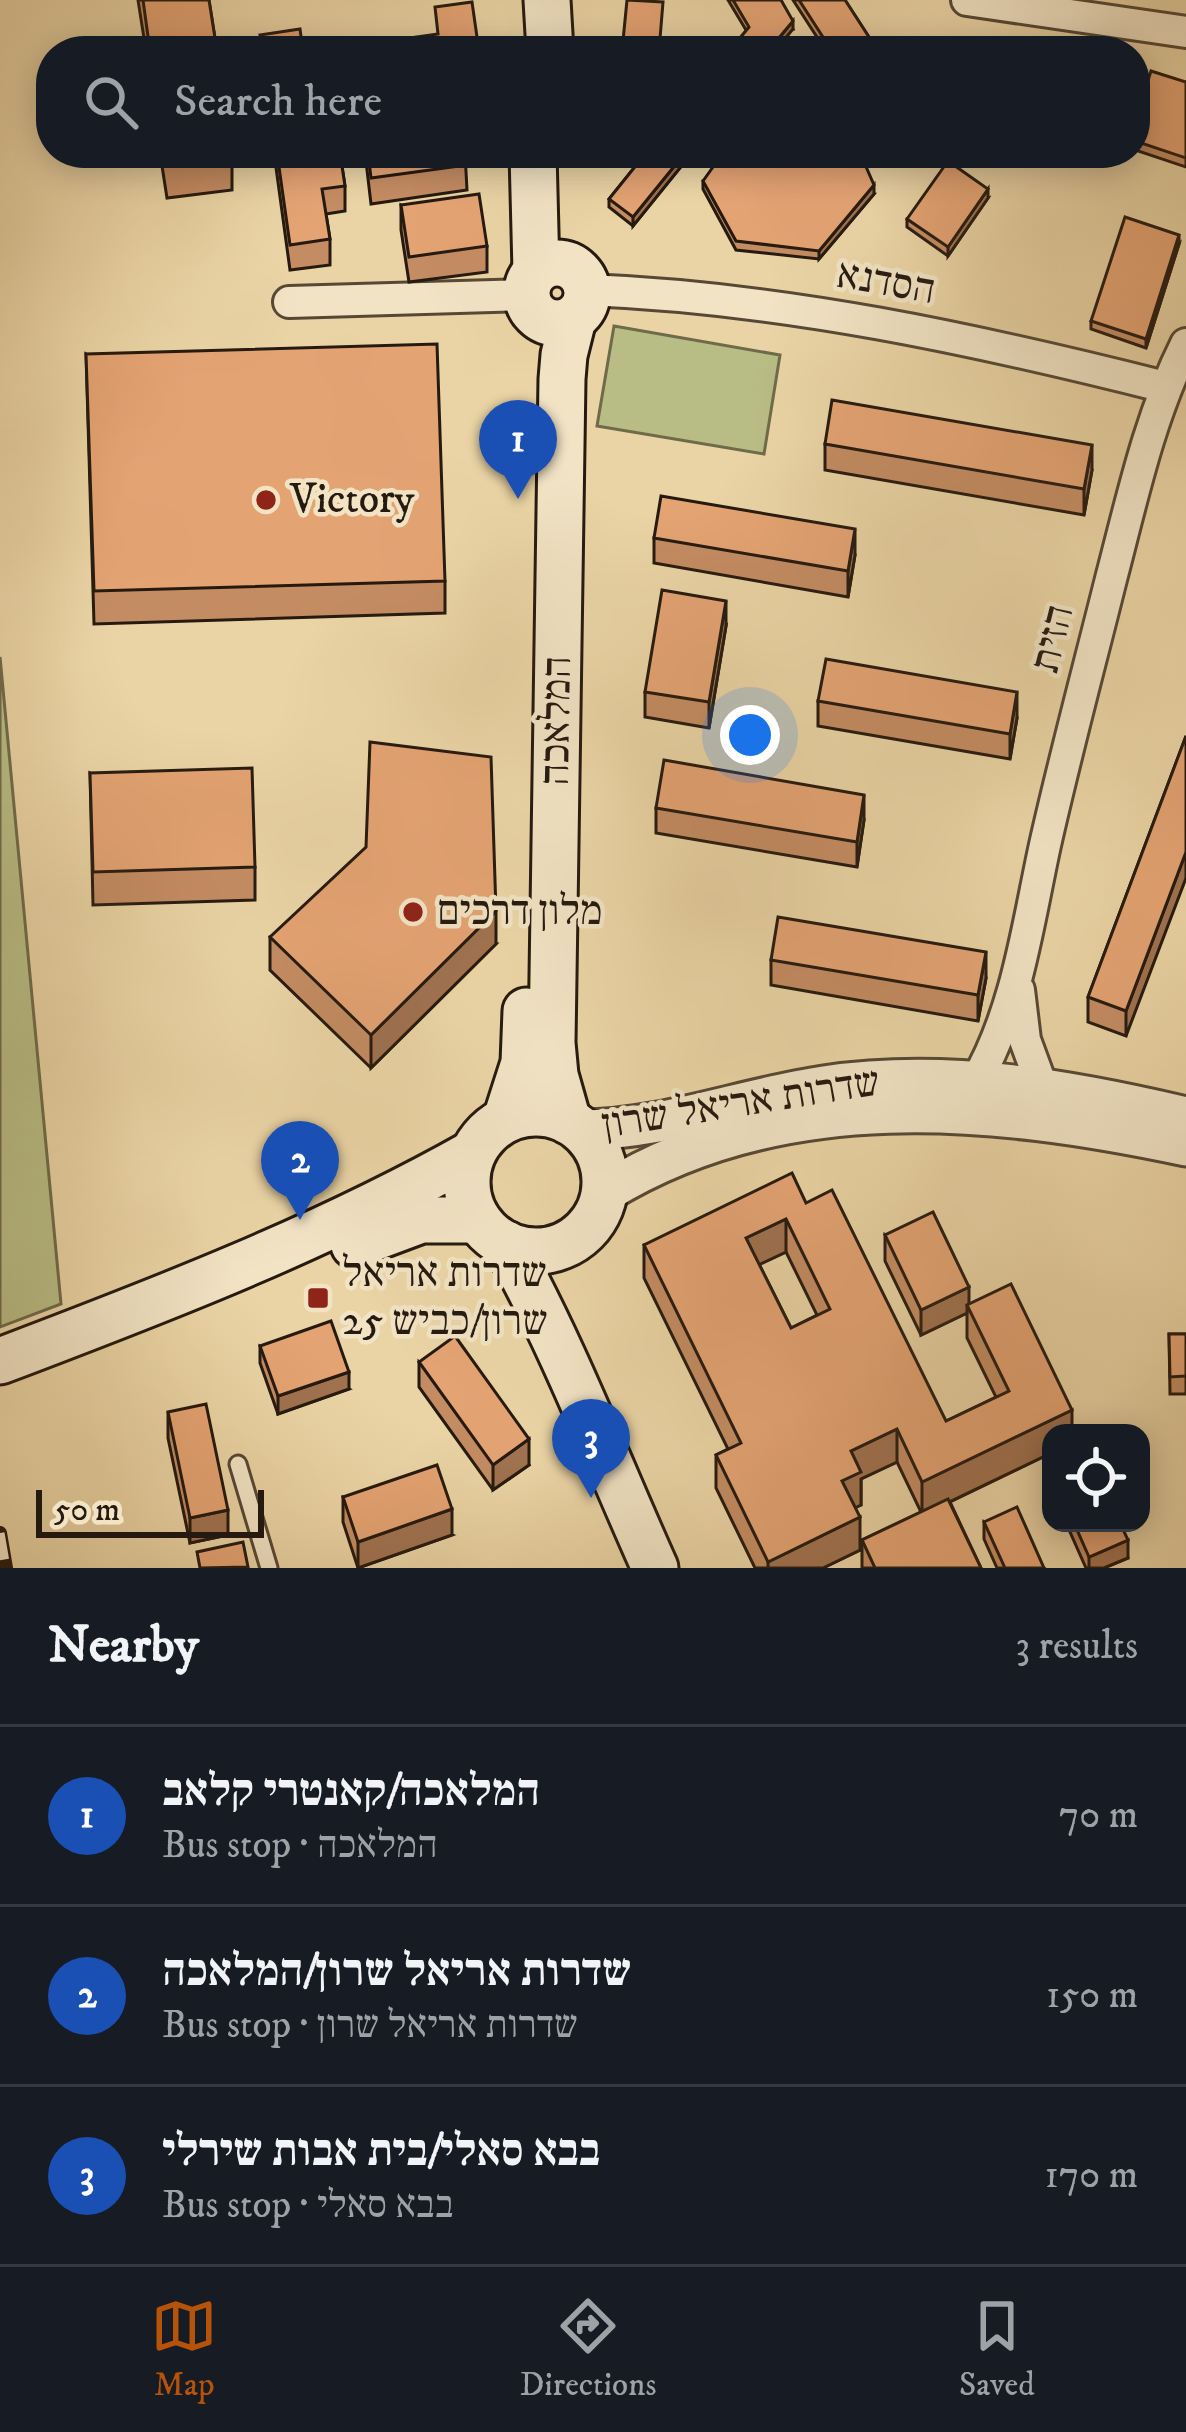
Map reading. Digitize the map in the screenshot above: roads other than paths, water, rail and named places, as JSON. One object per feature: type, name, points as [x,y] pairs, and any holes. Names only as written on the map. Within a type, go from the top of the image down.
[{"type":"main road","points":[[527,0],[528,36]]},
{"type":"main road","points":[[547,0],[549,36]]},
{"type":"main road","name":"המלאכה","points":[[535,168],[563,355],[552,1043],[555,1076],[574,1125]]},
{"type":"main road","name":"המלאכה","points":[[506,1119],[521,1075],[526,1040],[558,235],[555,168]]},
{"type":"main road","points":[[28,1360],[394,1228],[450,1217],[492,1232],[537,1251],[573,1240],[592,1222],[604,1193],[599,1154],[574,1125],[532,1113],[506,1119],[484,1136],[473,1153],[467,1185],[492,1232],[570,1368],[650,1566]]},
{"type":"main road","points":[[0,1391],[28,1360],[269,1255],[473,1153]]},
{"type":"main road","points":[[570,1368],[561,1304],[573,1240]]},
{"type":"street","points":[[967,0],[1186,32]]},
{"type":"street","name":"הסדנא","points":[[289,302],[555,293],[741,302],[1003,346],[1165,388]]},
{"type":"street","name":"הזית","points":[[976,1081],[994,1045],[1020,960],[1056,796],[1143,455],[1165,388],[1186,344]]},
{"type":"street","name":"הזית","points":[[1020,960],[1020,1015],[1043,1089]]},
{"type":"street","name":"שדרות אריאל שרון","points":[[574,1125],[622,1128],[881,1078],[1043,1089],[1186,1117]]},
{"type":"street","name":"שדרות אריאל שרון","points":[[604,1193],[703,1143],[800,1121],[866,1113],[1003,1116],[1070,1123],[1186,1146]]},
{"type":"lane","points":[[238,1464],[269,1568]]},
{"type":"railway","points":[[0,1533],[6,1568]]},
{"type":"place","name":"המלאכה/קאנטרי קלאב","points":[[518,499]]},
{"type":"place","name":"Victory","points":[[266,500]]},
{"type":"place","name":"מלון דרכים","points":[[413,912]]},
{"type":"place","name":"שדרות אריאל שרון/המלאכה","points":[[300,1220]]},
{"type":"place","name":"שדרות אריאל שרון/כביש 25","points":[[318,1298]]},
{"type":"place","name":"בבא סאלי/בית אבות שירלי","points":[[591,1498]]}]
